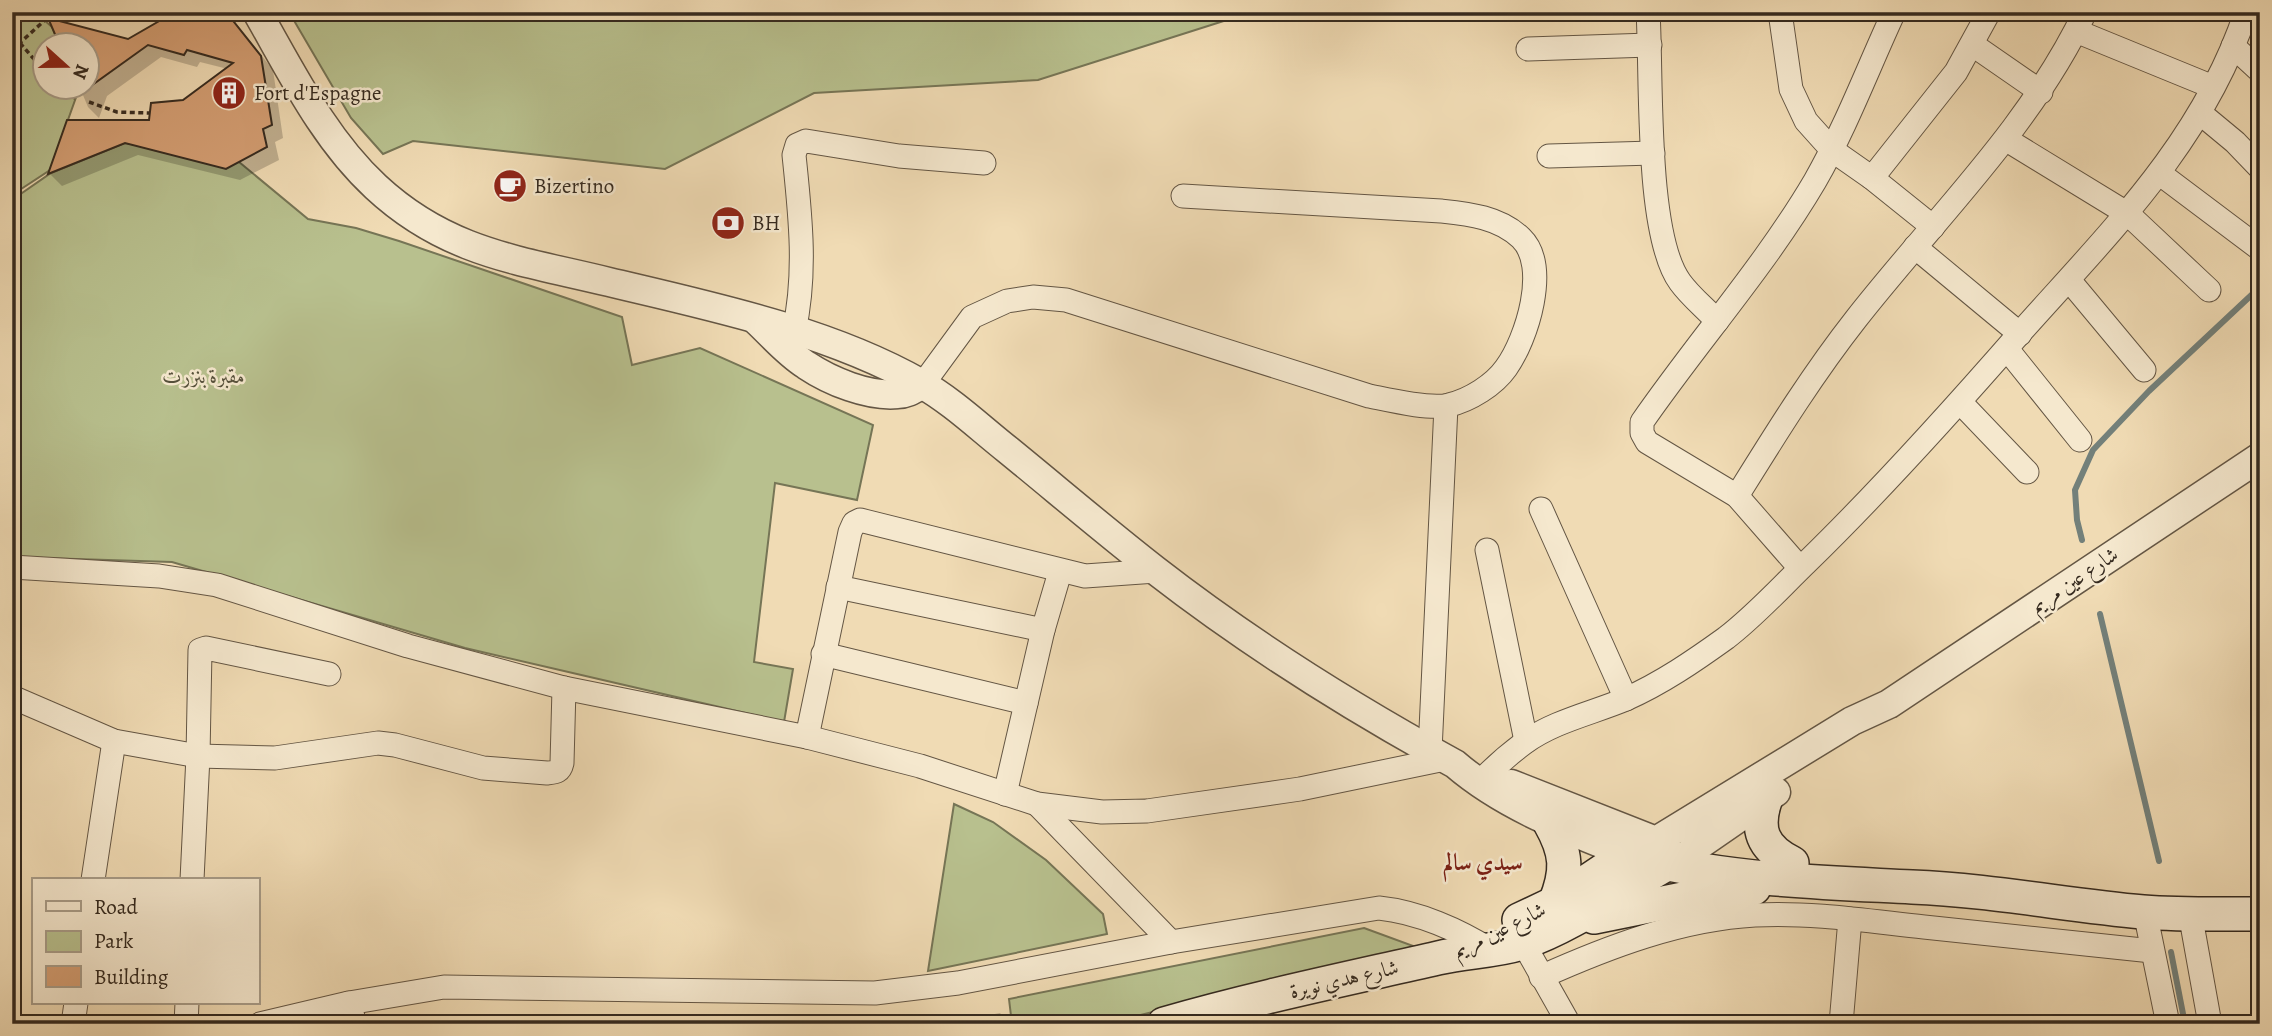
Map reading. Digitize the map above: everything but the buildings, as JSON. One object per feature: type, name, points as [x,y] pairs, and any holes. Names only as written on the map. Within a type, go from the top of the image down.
[{"type":"main road","points":[[1766,798],[1761,813],[1761,829],[1767,844],[1778,856],[1803,872]]},
{"type":"main road","points":[[1550,823],[1561,841],[1565,862],[1560,914],[1688,898],[1803,872]]},
{"type":"main road","points":[[1660,853],[1803,872],[1877,887],[1912,887],[2146,912],[2260,914]]},
{"type":"main road","name":"شارع عين مريم","points":[[1444,956],[1500,939],[1560,914],[1660,853]]},
{"type":"main road","name":"شارع هدي نويرة","points":[[1164,1024],[1221,1007],[1444,956]]},
{"type":"street","points":[[257,12],[314,110],[344,154],[377,188],[424,224],[469,247],[504,258],[755,319],[896,370],[951,404],[1156,570],[1290,667],[1483,779],[1550,823],[1660,853]]},
{"type":"street","points":[[1648,12],[1653,153],[1664,245],[1680,282],[1717,321]]},
{"type":"street","points":[[1780,12],[1791,89],[1806,121],[1832,150],[1872,178],[1933,228]]},
{"type":"street","points":[[1800,568],[1737,496],[1655,448],[1642,433],[1642,422],[1799,205],[1832,150],[1894,12]]},
{"type":"street","points":[[1872,178],[1956,72],[1989,12]]},
{"type":"street","points":[[1483,779],[1526,741],[1671,677],[1729,636],[1855,516],[1961,402],[2128,214],[2200,113],[2233,46],[2246,12]]},
{"type":"street","points":[[1737,496],[1800,395],[1856,320],[2007,140],[2041,92],[2081,22],[2213,88]]},
{"type":"street","points":[[1528,49],[1650,45]]},
{"type":"street","points":[[1973,45],[2041,92]]},
{"type":"street","points":[[2233,46],[2260,71]]},
{"type":"street","points":[[2200,113],[2235,142],[2260,168]]},
{"type":"street","points":[[2007,140],[2128,214],[2209,290]]},
{"type":"street","points":[[794,331],[801,299],[802,273],[794,155],[797,145],[806,142],[899,156],[984,163]]},
{"type":"street","points":[[1549,156],[1653,153]]},
{"type":"street","points":[[2159,173],[2260,250]]},
{"type":"street","points":[[755,319],[805,365],[838,381],[874,393],[907,393],[922,384],[972,317],[1007,301],[1033,297],[1066,300],[1369,396],[1405,403],[1446,406],[1467,399],[1485,388],[1506,368],[1528,319],[1536,275],[1532,254],[1521,238],[1500,223],[1475,215],[1441,211],[1182,197]]},
{"type":"street","points":[[1915,247],[2013,341],[2080,440]]},
{"type":"street","points":[[2069,280],[2144,370]]},
{"type":"street","points":[[1961,402],[2027,472]]},
{"type":"street","points":[[1443,758],[1446,406]]},
{"type":"street","name":"شارع عين مريم","points":[[1660,853],[1724,800],[1852,722],[1889,704],[2260,457]]},
{"type":"street","points":[[1541,509],[1626,699]]},
{"type":"street","points":[[807,737],[850,532],[854,523],[860,520],[1060,572],[1085,576],[1156,570]]},
{"type":"street","points":[[1487,551],[1526,741]]},
{"type":"street","points":[[12,567],[159,576],[217,585],[408,646],[564,688],[807,737],[920,766],[1037,804],[1102,813],[1147,811],[1300,789],[1443,758]]},
{"type":"street","points":[[1004,794],[1060,572]]},
{"type":"street","points":[[838,587],[1044,630]]},
{"type":"street","points":[[192,878],[198,756],[199,654],[202,648],[329,674]]},
{"type":"street","points":[[823,654],[1026,703]]},
{"type":"street","points":[[12,697],[114,741],[198,756],[275,758],[378,743],[396,745],[483,768],[557,772],[562,763],[564,688]]},
{"type":"street","name":"شارع عين مريم","points":[[1660,853],[1766,798],[1859,732],[1889,704]]},
{"type":"street","points":[[93,878],[114,741]]},
{"type":"street","points":[[1483,779],[1600,820],[1660,853]]},
{"type":"street","points":[[1600,820],[1663,817],[1724,800]]},
{"type":"street","points":[[1037,804],[1171,942]]},
{"type":"street","points":[[260,1024],[352,1014],[443,987],[875,993],[958,983],[1171,942],[1379,908],[1398,910],[1500,939],[1541,977],[1569,1024]]},
{"type":"street","points":[[2146,912],[2168,1024]]},
{"type":"street","points":[[2190,913],[2210,1024]]},
{"type":"street","points":[[1541,977],[1595,953],[1705,922],[1753,915],[1850,919],[2152,951]]},
{"type":"street","points":[[1841,1024],[1850,919]]},
{"type":"street","points":[[73,1024],[76,1004]]},
{"type":"street","points":[[186,1024],[187,1004]]},
{"type":"path","points":[[12,50],[44,21]]},
{"type":"path","points":[[20,43],[32,57]]},
{"type":"path","points":[[89,102],[117,112],[150,113]]},
{"type":"green space","points":[[12,12],[35,12],[54,32],[32,32],[32,102],[74,102],[50,170],[12,195]]},
{"type":"green space","points":[[289,12],[1252,12],[1038,80],[814,93],[665,169],[413,141],[383,154],[351,118]]},
{"type":"green space","name":"مقبرة بنزرت","points":[[125,143],[239,162],[308,219],[356,228],[399,241],[622,317],[632,365],[700,348],[873,425],[857,500],[775,483],[754,662],[793,669],[784,722],[465,648],[172,562],[12,557],[12,200],[51,173]]},
{"type":"green space","points":[[954,804],[993,822],[1046,860],[1103,914],[1107,934],[928,971]]},
{"type":"green space","points":[[1364,928],[1416,947],[1104,1024],[1012,1024],[1009,999]]},
{"type":"waterway","points":[[2082,540],[2077,520],[2075,490],[2093,450],[2149,391],[2260,287]]},
{"type":"waterway","points":[[2100,614],[2159,861]]},
{"type":"waterway","points":[[2171,952],[2185,1024]]},
{"type":"place","name":"Fort d'Espagne","points":[[229,93]]},
{"type":"place","name":"Bizertino","points":[[510,186]]},
{"type":"place","name":"BH","points":[[728,223]]},
{"type":"district","name":"سيدي سالم","points":[[1483,862]]}]
